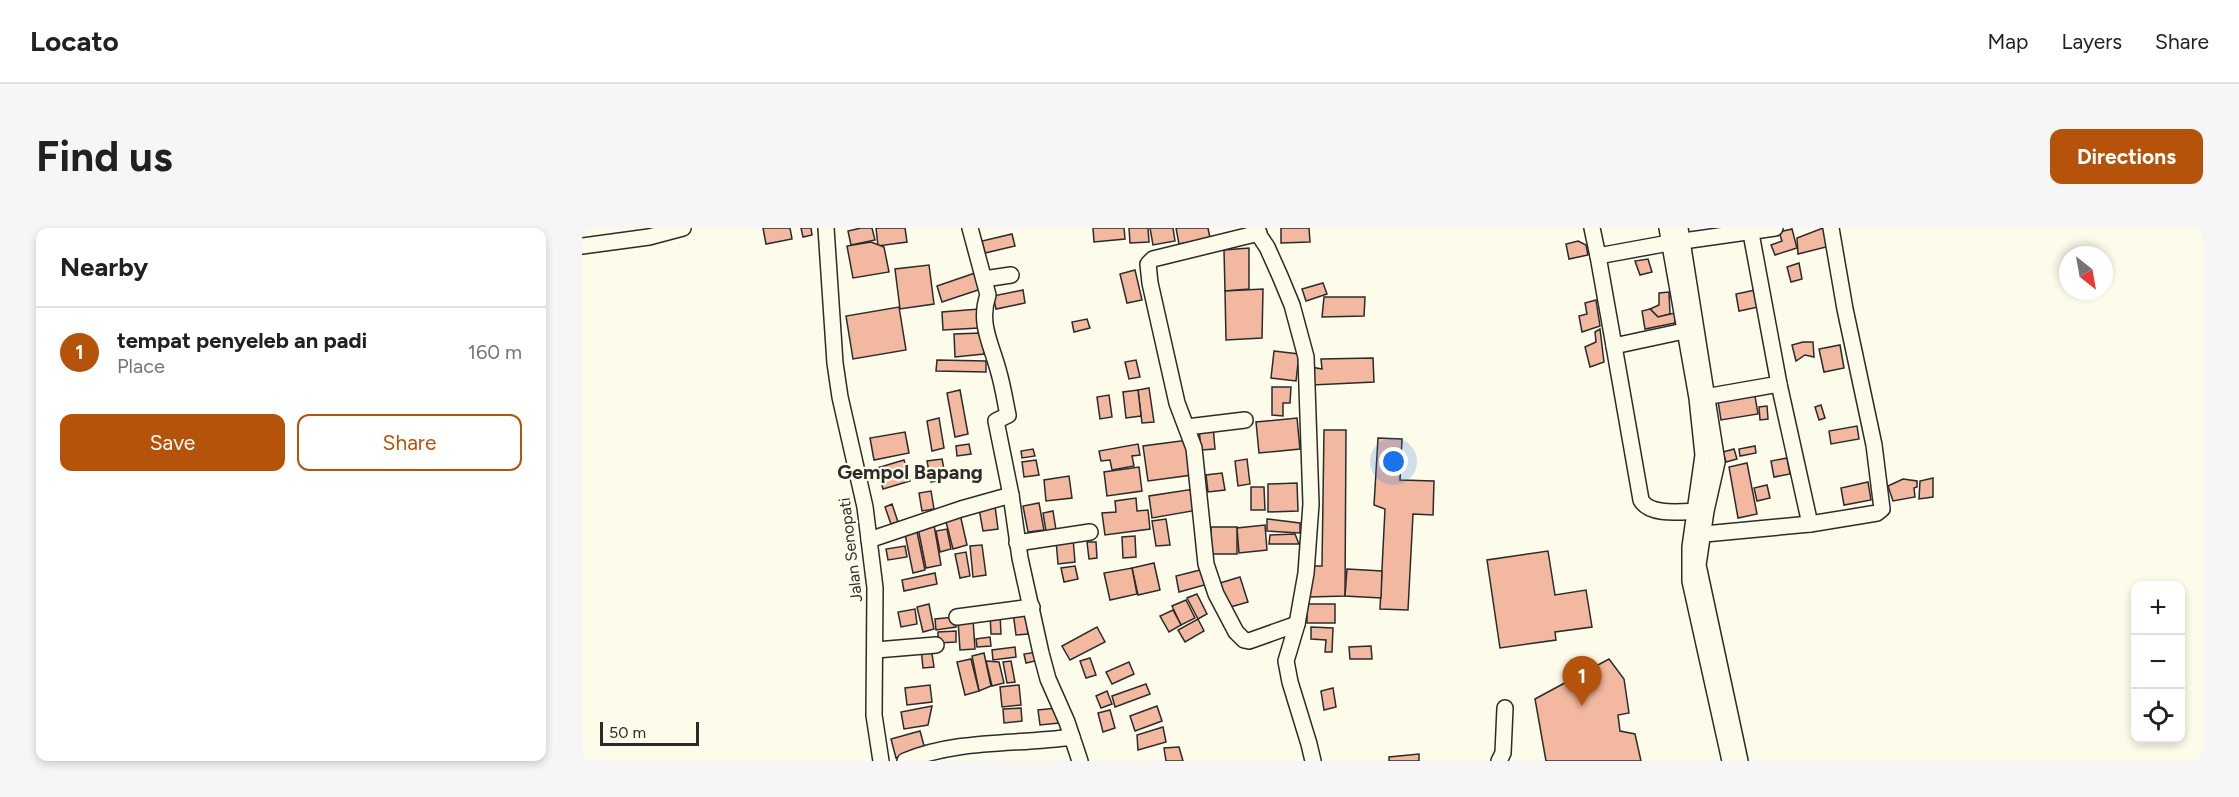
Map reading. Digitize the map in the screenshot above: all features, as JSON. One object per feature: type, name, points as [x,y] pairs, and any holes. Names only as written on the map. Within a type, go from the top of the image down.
[{"type":"street","points":[[582,246],[649,237],[682,228]]},
{"type":"street","name":"Jalan Senopati","points":[[826,228],[835,363],[870,540],[875,588],[874,715],[881,761]]},
{"type":"street","points":[[970,228],[988,295],[984,312],[985,332],[999,371],[1008,415],[996,421],[1011,495],[1017,543],[1048,679],[1067,722],[1080,761]]},
{"type":"street","points":[[1592,228],[1641,500],[1646,507],[1658,511],[1700,511]]},
{"type":"street","points":[[1598,256],[1675,235],[1775,228]]},
{"type":"street","points":[[1697,535],[1810,524],[1877,513],[1883,506],[1874,445],[1845,309],[1831,228]]},
{"type":"street","points":[[1751,229],[1779,384],[1810,524]]},
{"type":"street","points":[[1297,624],[1249,641],[1241,638],[1211,581],[1195,517],[1194,448],[1177,403],[1150,283],[1149,262],[1154,259],[1256,231],[1274,261],[1292,305],[1306,357],[1311,504],[1306,573],[1297,624],[1286,661],[1312,761]]},
{"type":"street","points":[[1675,235],[1684,331],[1702,398]]},
{"type":"street","points":[[1675,235],[1710,453],[1697,535],[1698,564],[1723,706],[1730,761]]},
{"type":"street","points":[[984,279],[1011,274]]},
{"type":"street","points":[[1614,346],[1684,331]]},
{"type":"street","points":[[1702,398],[1779,384]]},
{"type":"street","points":[[1187,427],[1245,420]]},
{"type":"street","points":[[870,540],[962,508],[1011,495]]},
{"type":"street","points":[[1017,543],[1090,532]]},
{"type":"street","points":[[957,617],[1032,607]]},
{"type":"street","points":[[876,650],[936,645]]},
{"type":"street","points":[[1723,706],[1740,761]]},
{"type":"street","points":[[1499,761],[1503,753],[1505,708]]},
{"type":"street","points":[[905,761],[948,747],[1037,742],[1072,737]]},
{"type":"building","points":[[763,228],[790,228],[792,239],[766,244]]},
{"type":"building","points":[[801,228],[811,228],[812,235],[803,237]]},
{"type":"building","points":[[872,228],[875,240],[851,245],[848,231]]},
{"type":"building","points":[[876,228],[905,228],[907,242],[878,246]]},
{"type":"building","points":[[1093,228],[1124,228],[1125,239],[1094,242]]},
{"type":"building","points":[[1129,228],[1148,228],[1149,242],[1130,243]]},
{"type":"building","points":[[1150,228],[1173,228],[1175,241],[1153,245]]},
{"type":"building","points":[[1176,228],[1208,228],[1210,238],[1179,244]]},
{"type":"building","points":[[1281,228],[1309,228],[1310,242],[1281,243]]},
{"type":"building","points":[[1825,228],[1830,246],[1798,254],[1797,238]]},
{"type":"building","points":[[1792,229],[1797,248],[1775,255],[1771,245],[1782,241],[1779,232]]},
{"type":"building","points":[[1012,234],[1015,246],[985,253],[982,241]]},
{"type":"building","points":[[1578,241],[1586,245],[1588,255],[1569,259],[1566,244]]},
{"type":"building","points":[[871,242],[884,247],[889,272],[853,278],[847,246]]},
{"type":"building","points":[[1249,248],[1249,289],[1225,291],[1224,250]]},
{"type":"building","points":[[1648,259],[1652,272],[1640,275],[1635,261]]},
{"type":"building","points":[[1799,263],[1802,279],[1791,282],[1787,267]]},
{"type":"building","points":[[929,265],[934,304],[900,309],[895,269]]},
{"type":"building","points":[[1135,270],[1142,300],[1127,303],[1120,274]]},
{"type":"building","points":[[975,273],[981,289],[942,302],[937,286]]},
{"type":"building","points":[[1323,283],[1327,294],[1306,301],[1302,289]]},
{"type":"building","points":[[1263,289],[1262,338],[1226,340],[1225,291]]},
{"type":"building","points":[[1760,289],[1763,306],[1739,311],[1736,294]]},
{"type":"building","points":[[1023,290],[1025,303],[996,309],[993,296]]},
{"type":"building","points":[[1669,292],[1670,314],[1658,317],[1650,309],[1659,305],[1659,293]]},
{"type":"building","points":[[1324,297],[1365,297],[1364,316],[1322,317]]},
{"type":"building","points":[[1596,300],[1600,326],[1582,332],[1579,316],[1587,314],[1585,303]]},
{"type":"building","points":[[899,307],[906,350],[853,359],[846,316]]},
{"type":"building","points":[[979,309],[979,328],[943,330],[942,312]]},
{"type":"building","points":[[1650,309],[1658,317],[1675,313],[1675,323],[1645,329],[1642,311]]},
{"type":"building","points":[[1087,319],[1090,328],[1074,332],[1072,322]]},
{"type":"building","points":[[1600,329],[1604,362],[1590,367],[1585,347],[1596,342],[1595,332]]},
{"type":"building","points":[[982,333],[984,354],[955,357],[954,334]]},
{"type":"building","points":[[1813,342],[1814,357],[1805,355],[1796,361],[1792,345]]},
{"type":"building","points":[[1840,345],[1844,368],[1824,372],[1819,349]]},
{"type":"building","points":[[1274,351],[1299,354],[1296,381],[1271,378]]},
{"type":"building","points":[[1373,358],[1374,382],[1312,385],[1311,367],[1322,369],[1321,359]]},
{"type":"building","points":[[937,360],[986,361],[986,372],[936,371]]},
{"type":"building","points":[[1136,360],[1140,377],[1129,379],[1125,362]]},
{"type":"building","points":[[1272,387],[1291,387],[1290,403],[1283,403],[1283,416],[1272,415]]},
{"type":"building","points":[[1149,388],[1154,422],[1142,423],[1138,390]]},
{"type":"building","points":[[960,390],[968,434],[955,437],[947,393]]},
{"type":"building","points":[[1138,390],[1141,416],[1126,418],[1123,392]]},
{"type":"building","points":[[1109,395],[1112,417],[1100,419],[1097,397]]},
{"type":"building","points":[[1755,396],[1758,414],[1721,420],[1718,401]]},
{"type":"building","points":[[1821,405],[1825,418],[1819,420],[1815,407]]},
{"type":"building","points":[[1767,406],[1768,419],[1760,420],[1759,407]]},
{"type":"building","points":[[939,418],[944,448],[932,451],[927,421]]},
{"type":"building","points":[[1297,418],[1300,449],[1259,453],[1256,422]]},
{"type":"building","points":[[1213,426],[1215,449],[1201,450],[1199,428]]},
{"type":"building","points":[[1857,426],[1859,439],[1831,444],[1829,431]]},
{"type":"building","points":[[1324,430],[1346,430],[1345,596],[1309,597],[1309,566],[1322,566]]},
{"type":"building","points":[[905,432],[909,453],[874,460],[870,438]]},
{"type":"building","points":[[1378,438],[1402,439],[1400,480],[1434,481],[1433,515],[1413,514],[1408,610],[1380,609],[1385,509],[1374,505]]},
{"type":"building","points":[[1188,440],[1192,475],[1148,481],[1143,446]]},
{"type":"building","points":[[969,444],[971,454],[957,456],[956,446]]},
{"type":"building","points":[[1138,444],[1140,455],[1132,456],[1134,466],[1112,470],[1110,460],[1101,461],[1099,451]]},
{"type":"building","points":[[1755,446],[1756,453],[1740,456],[1739,449]]},
{"type":"building","points":[[1033,449],[1035,456],[1022,458],[1021,451]]},
{"type":"building","points":[[1734,449],[1737,459],[1726,462],[1723,452]]},
{"type":"building","points":[[1787,458],[1790,474],[1774,477],[1771,461]]},
{"type":"building","points":[[942,459],[946,479],[931,482],[927,461]]},
{"type":"building","points":[[1247,459],[1250,484],[1238,486],[1235,461]]},
{"type":"building","points":[[904,460],[910,481],[883,489],[877,468]]},
{"type":"building","points":[[1036,460],[1039,475],[1024,477],[1022,462]]},
{"type":"building","points":[[1747,463],[1757,514],[1738,518],[1729,467]]},
{"type":"building","points":[[1139,467],[1142,491],[1107,496],[1104,472]]},
{"type":"building","points":[[1222,473],[1225,490],[1208,492],[1206,475]]},
{"type":"building","points":[[1069,476],[1072,498],[1046,501],[1044,480]]},
{"type":"building","points":[[1933,478],[1933,497],[1919,499],[1920,481]]},
{"type":"building","points":[[1903,479],[1917,481],[1917,487],[1914,488],[1915,497],[1893,501],[1888,486]]},
{"type":"building","points":[[1868,482],[1871,500],[1844,505],[1841,488]]},
{"type":"building","points":[[1297,483],[1298,511],[1268,512],[1268,484]]},
{"type":"building","points":[[1767,485],[1770,498],[1757,501],[1754,488]]},
{"type":"building","points":[[1251,487],[1264,487],[1265,510],[1251,510]]},
{"type":"building","points":[[1194,489],[1198,510],[1152,518],[1149,496]]},
{"type":"building","points":[[931,491],[934,509],[922,511],[919,493]]},
{"type":"building","points":[[1136,498],[1137,511],[1148,510],[1150,529],[1105,535],[1102,513],[1116,512],[1115,501]]},
{"type":"building","points":[[1039,503],[1044,530],[1028,532],[1023,506]]},
{"type":"building","points":[[892,504],[898,522],[891,524],[885,507]]},
{"type":"building","points":[[995,506],[998,529],[983,531],[979,509]]},
{"type":"building","points":[[1053,511],[1056,530],[1046,531],[1043,513]]},
{"type":"building","points":[[960,514],[967,545],[953,549],[945,518]]},
{"type":"building","points":[[1166,519],[1170,545],[1156,546],[1152,521]]},
{"type":"building","points":[[1267,519],[1300,523],[1300,533],[1267,531]]},
{"type":"building","points":[[934,525],[941,565],[926,568],[918,528]]},
{"type":"building","points":[[1265,525],[1267,550],[1239,553],[1237,528]]},
{"type":"building","points":[[916,527],[925,570],[913,573],[904,529]]},
{"type":"building","points":[[1211,527],[1237,527],[1237,554],[1211,554]]},
{"type":"building","points":[[947,529],[951,549],[940,552],[936,531]]},
{"type":"building","points":[[1295,534],[1299,544],[1269,544],[1270,535]]},
{"type":"building","points":[[1135,536],[1136,557],[1123,558],[1122,537]]},
{"type":"building","points":[[1073,538],[1075,562],[1058,564],[1056,540]]},
{"type":"building","points":[[1087,542],[1096,542],[1097,558],[1089,559]]},
{"type":"building","points":[[982,545],[986,575],[973,577],[970,546]]},
{"type":"building","points":[[905,546],[907,557],[888,560],[886,549]]},
{"type":"building","points":[[1548,551],[1555,595],[1586,590],[1592,627],[1555,632],[1556,640],[1500,648],[1487,560]]},
{"type":"building","points":[[966,552],[970,576],[960,578],[955,554]]},
{"type":"building","points":[[1154,563],[1160,590],[1138,595],[1132,568]]},
{"type":"building","points":[[1075,566],[1078,579],[1064,582],[1061,568]]},
{"type":"building","points":[[1132,568],[1137,594],[1110,600],[1104,573]]},
{"type":"building","points":[[1204,569],[1208,584],[1179,592],[1176,576]]},
{"type":"building","points":[[1347,569],[1382,571],[1381,598],[1345,596]]},
{"type":"building","points":[[935,573],[937,584],[904,591],[902,580]]},
{"type":"building","points":[[1240,577],[1248,602],[1227,608],[1220,583]]},
{"type":"building","points":[[1197,594],[1207,614],[1198,619],[1187,598]]},
{"type":"building","points":[[1186,600],[1195,618],[1181,625],[1172,606]]},
{"type":"building","points":[[929,604],[934,629],[923,632],[917,607]]},
{"type":"building","points":[[1307,604],[1335,604],[1335,623],[1307,623]]},
{"type":"building","points":[[915,609],[917,624],[901,627],[898,612]]},
{"type":"building","points":[[1025,610],[1028,634],[1016,635],[1013,612]]},
{"type":"building","points":[[1173,610],[1181,625],[1169,632],[1160,616]]},
{"type":"building","points":[[990,614],[1000,614],[1001,634],[991,634]]},
{"type":"building","points":[[955,617],[956,627],[936,630],[935,619]]},
{"type":"building","points":[[973,619],[975,649],[960,650],[958,620]]},
{"type":"building","points":[[1198,619],[1204,631],[1185,642],[1178,630]]},
{"type":"building","points":[[1097,627],[1105,642],[1070,660],[1062,646]]},
{"type":"building","points":[[1311,627],[1333,628],[1332,652],[1325,652],[1326,640],[1311,639]]},
{"type":"building","points":[[956,631],[956,642],[938,643],[938,632]]},
{"type":"building","points":[[990,637],[991,646],[977,647],[976,639]]},
{"type":"building","points":[[1371,646],[1372,659],[1350,659],[1349,647]]},
{"type":"building","points":[[931,647],[934,667],[923,668],[921,648]]},
{"type":"building","points":[[1015,647],[1016,657],[993,660],[992,650]]},
{"type":"building","points":[[1037,652],[1039,660],[1026,663],[1024,654]]},
{"type":"building","points":[[984,653],[991,686],[979,691],[972,656]]},
{"type":"building","points":[[1090,658],[1096,675],[1086,678],[1080,661]]},
{"type":"building","points":[[971,659],[979,691],[965,695],[957,662]]},
{"type":"building","points":[[1609,659],[1624,679],[1629,713],[1618,715],[1620,731],[1635,734],[1641,761],[1546,761],[1535,699]]},
{"type":"building","points":[[986,661],[999,662],[1004,683],[992,686]]},
{"type":"building","points":[[1011,661],[1015,682],[1007,683],[1003,662]]},
{"type":"building","points":[[1129,662],[1134,674],[1112,684],[1106,672]]},
{"type":"building","points":[[1146,684],[1150,694],[1115,707],[1112,696]]},
{"type":"building","points":[[930,685],[932,702],[907,705],[905,688]]},
{"type":"building","points":[[1019,685],[1021,705],[1002,707],[1000,687]]},
{"type":"building","points":[[1333,688],[1336,707],[1324,710],[1321,691]]},
{"type":"building","points":[[1107,691],[1112,704],[1101,708],[1096,696]]},
{"type":"building","points":[[932,706],[928,725],[904,729],[901,712]]},
{"type":"building","points":[[1157,706],[1162,721],[1135,731],[1130,716]]},
{"type":"building","points":[[1021,708],[1022,721],[1004,723],[1003,709]]},
{"type":"building","points":[[1057,708],[1059,723],[1040,725],[1038,710]]},
{"type":"building","points":[[1110,710],[1115,728],[1103,732],[1098,713]]},
{"type":"building","points":[[1163,727],[1166,742],[1138,750],[1137,735]]},
{"type":"building","points":[[920,731],[925,749],[896,758],[891,739]]},
{"type":"building","points":[[1179,747],[1183,761],[1166,761],[1164,748]]},
{"type":"building","points":[[1419,754],[1419,761],[1389,761],[1389,757]]},
{"type":"place","name":"tempat penyeleb an padi","points":[[1582,706]]},
{"type":"district","name":"Gempol Bapang","points":[[910,472]]}]
